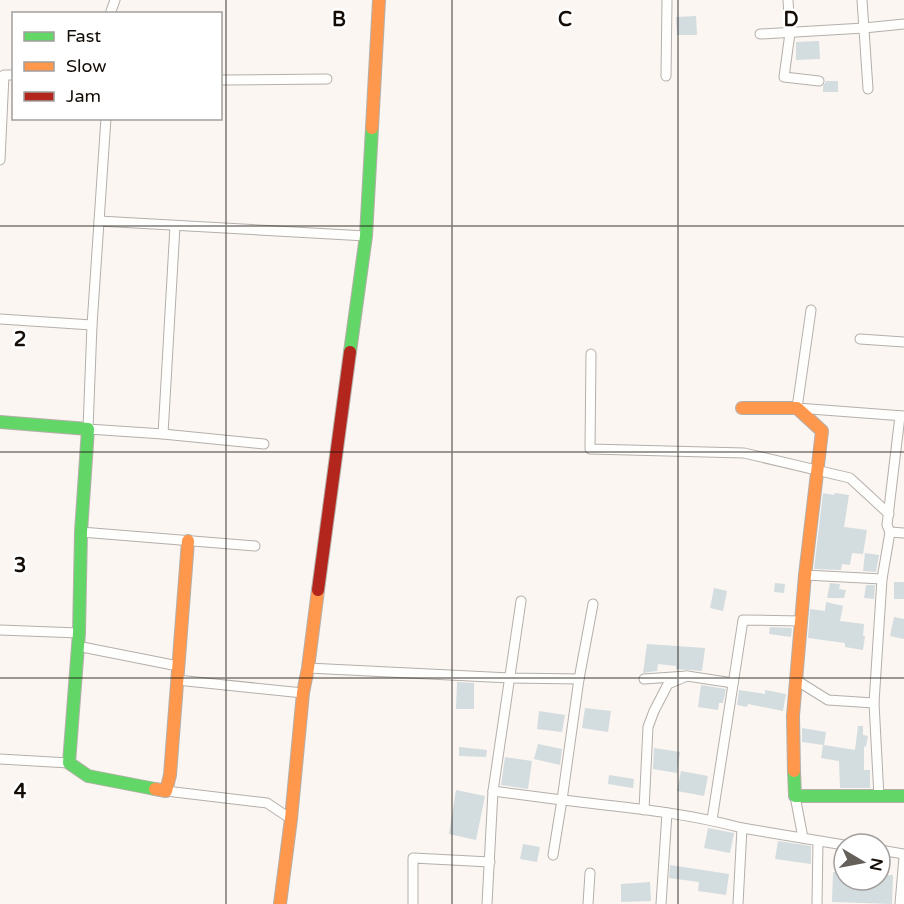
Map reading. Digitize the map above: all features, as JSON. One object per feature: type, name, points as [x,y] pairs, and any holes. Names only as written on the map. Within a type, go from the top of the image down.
[{"type":"street","points":[[280,904],[303,693],[366,236],[379,0]]},
{"type":"street","points":[[666,76],[668,0]]},
{"type":"street","points":[[788,0],[790,33],[784,77],[819,81]]},
{"type":"street","points":[[862,0],[868,89]]},
{"type":"street","points":[[760,34],[904,24]]},
{"type":"street","points":[[0,160],[6,75]]},
{"type":"street","points":[[222,80],[327,79]]},
{"type":"street","points":[[69,763],[78,639],[92,325],[106,120]]},
{"type":"street","points":[[99,221],[366,236]]},
{"type":"street","points":[[162,434],[175,226]]},
{"type":"street","points":[[797,408],[811,310]]},
{"type":"street","points":[[0,319],[92,325]]},
{"type":"street","points":[[860,339],[904,342]]},
{"type":"street","points":[[591,354],[590,449],[744,453],[850,478],[889,514]]},
{"type":"street","points":[[742,408],[797,408],[902,416],[887,525],[890,532],[882,579],[874,703],[879,797]]},
{"type":"street","points":[[797,408],[822,430],[805,575],[793,716],[795,796],[803,838]]},
{"type":"street","points":[[0,422],[264,444]]},
{"type":"street","points":[[81,532],[255,546]]},
{"type":"street","points":[[890,532],[904,533]]},
{"type":"street","points":[[165,791],[170,774],[188,541]]},
{"type":"street","points":[[805,575],[882,579]]},
{"type":"street","points":[[488,904],[493,791],[521,601]]},
{"type":"street","points":[[553,855],[579,679],[593,604]]},
{"type":"street","points":[[712,820],[743,620],[801,621]]},
{"type":"street","points":[[0,630],[78,639],[178,666]]},
{"type":"street","points":[[308,668],[579,679]]},
{"type":"street","points":[[644,679],[687,675],[733,683]]},
{"type":"street","points":[[644,810],[648,727],[668,684],[687,675]]},
{"type":"street","points":[[177,680],[303,693]]},
{"type":"street","points":[[796,680],[828,700],[874,703]]},
{"type":"street","points":[[0,759],[69,763],[88,776],[165,791],[267,803],[291,819]]},
{"type":"street","points":[[493,791],[667,813],[832,843]]},
{"type":"street","points":[[795,796],[904,796]]},
{"type":"street","points":[[661,904],[667,813]]},
{"type":"street","points":[[738,904],[742,828]]},
{"type":"street","points":[[817,904],[818,841]]},
{"type":"street","points":[[900,904],[904,856]]},
{"type":"street","points":[[413,904],[413,858],[490,862]]},
{"type":"street","points":[[588,904],[590,873]]},
{"type":"building","points":[[696,16],[697,35],[677,35],[676,17]]},
{"type":"building","points":[[819,41],[820,59],[796,60],[796,42]]},
{"type":"building","points":[[826,81],[838,81],[838,92],[823,92]]},
{"type":"building","points":[[823,493],[849,495],[844,527],[867,530],[863,554],[852,553],[850,565],[842,564],[841,570],[814,569]]},
{"type":"building","points":[[865,553],[879,555],[876,572],[863,571]]},
{"type":"building","points":[[894,582],[904,582],[904,599],[894,599]]},
{"type":"building","points":[[775,583],[785,584],[784,593],[774,592]]},
{"type":"building","points":[[830,583],[840,584],[839,589],[846,590],[844,598],[827,598]]},
{"type":"building","points":[[866,585],[875,585],[874,599],[864,598]]},
{"type":"building","points":[[714,588],[727,591],[723,611],[710,608]]},
{"type":"building","points":[[826,602],[843,606],[840,621],[864,624],[863,650],[845,647],[845,643],[808,638],[810,609],[825,611]]},
{"type":"building","points":[[894,617],[904,619],[904,639],[890,636]]},
{"type":"building","points":[[770,627],[792,628],[791,637],[769,634]]},
{"type":"building","points":[[647,644],[705,648],[702,671],[676,669],[676,666],[658,664],[657,671],[643,673]]},
{"type":"building","points":[[457,682],[474,683],[474,709],[456,709]]},
{"type":"building","points":[[701,685],[726,689],[723,703],[719,703],[718,710],[698,707]]},
{"type":"building","points":[[739,690],[765,694],[765,690],[786,694],[783,711],[748,704],[747,707],[737,705]]},
{"type":"building","points":[[585,708],[611,711],[608,732],[582,728]]},
{"type":"building","points":[[539,711],[565,715],[562,732],[537,729]]},
{"type":"building","points":[[858,726],[863,726],[863,735],[868,736],[866,747],[864,746],[864,770],[870,770],[870,788],[840,788],[839,761],[821,758],[823,745],[802,742],[802,728],[826,732],[824,745],[855,750]]},
{"type":"building","points":[[538,744],[562,749],[560,765],[534,759]]},
{"type":"building","points":[[459,747],[487,750],[486,757],[459,756]]},
{"type":"building","points":[[654,748],[680,752],[677,773],[653,769]]},
{"type":"building","points":[[505,757],[532,761],[528,789],[501,785]]},
{"type":"building","points":[[681,771],[708,776],[704,796],[677,791]]},
{"type":"building","points":[[609,775],[634,779],[633,788],[608,784]]},
{"type":"building","points":[[456,790],[485,796],[476,840],[449,834]]},
{"type":"building","points":[[708,828],[734,833],[730,853],[704,848]]},
{"type":"building","points":[[778,841],[811,846],[811,864],[775,859]]},
{"type":"building","points":[[523,844],[540,847],[537,862],[520,859]]},
{"type":"building","points":[[670,865],[729,874],[726,895],[698,891],[699,882],[669,878]]},
{"type":"building","points":[[893,875],[892,904],[832,902],[832,892],[892,892]]},
{"type":"building","points":[[650,882],[651,901],[621,902],[621,884]]},
{"type":"traffic: fast","points":[[350,352],[366,236],[372,128]]},
{"type":"traffic: fast","points":[[0,422],[88,429],[81,532],[79,633],[69,763],[88,776],[155,789]]},
{"type":"traffic: fast","points":[[794,771],[795,796],[904,796]]},
{"type":"traffic: slow","points":[[372,128],[379,0]]},
{"type":"traffic: slow","points":[[742,408],[797,408],[822,431],[805,575],[793,716],[794,771]]},
{"type":"traffic: slow","points":[[155,789],[166,791],[170,775],[188,541]]},
{"type":"traffic: slow","points":[[280,904],[303,693],[318,590]]},
{"type":"traffic: jam","points":[[318,590],[350,352]]}]
